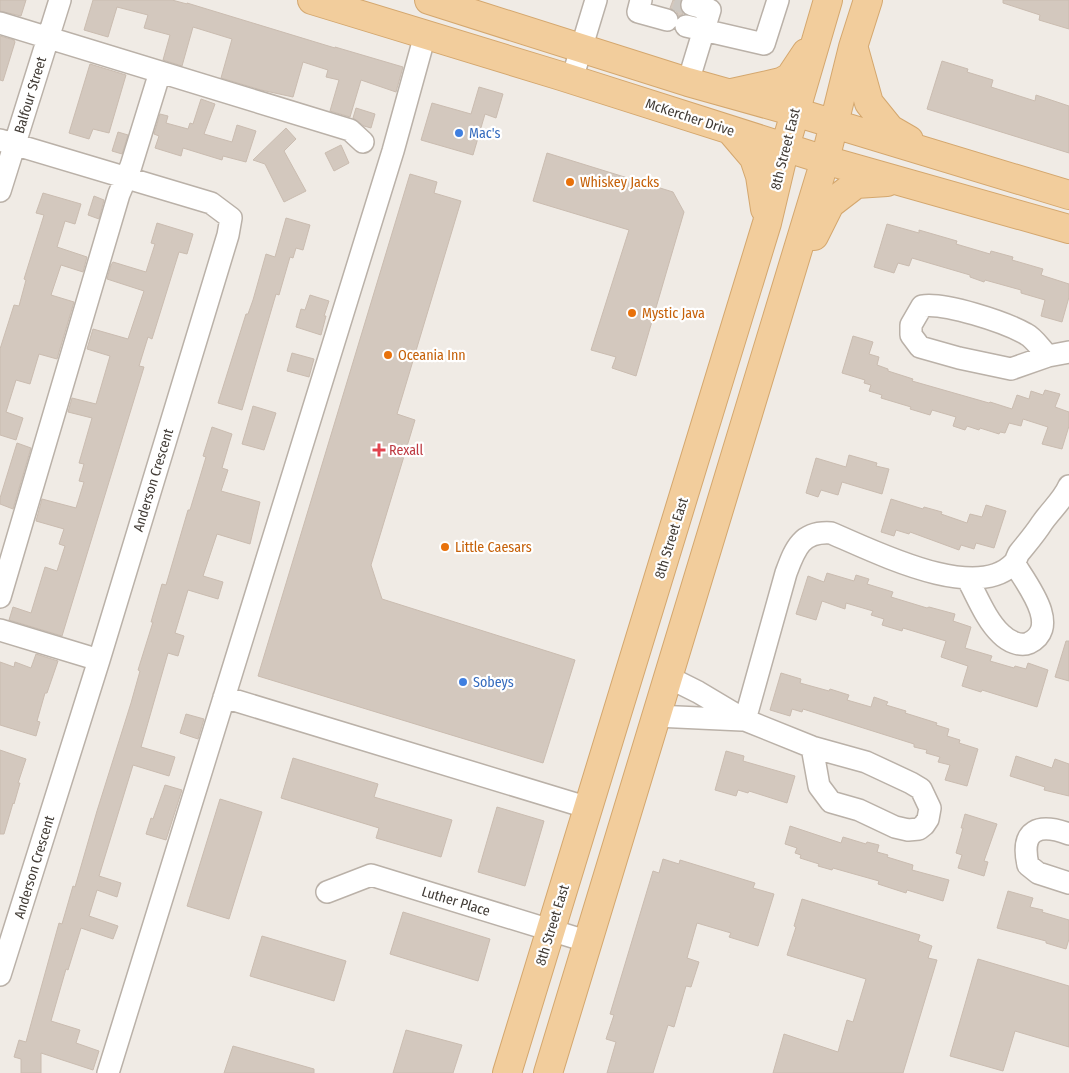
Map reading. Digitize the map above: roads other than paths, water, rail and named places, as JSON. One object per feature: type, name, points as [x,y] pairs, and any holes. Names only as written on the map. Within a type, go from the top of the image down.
[{"type":"main road","name":"McKercher Drive","points":[[312,0],[572,79],[825,160],[1069,230]]},
{"type":"main road","name":"8th Street East","points":[[507,1073],[767,222],[785,147],[828,0]]},
{"type":"main road","points":[[548,1073],[586,941],[825,160],[868,0]]},
{"type":"main road","points":[[434,1],[688,82],[795,112],[1069,196]]},
{"type":"main road","points":[[732,94],[781,82],[790,77],[817,37]]},
{"type":"main road","points":[[854,47],[869,103],[890,129],[934,154]]},
{"type":"main road","points":[[731,131],[754,158],[760,176],[767,222]]},
{"type":"main road","points":[[782,300],[830,204],[856,184],[901,181]]},
{"type":"street","name":"Balfour Street","points":[[0,191],[7,142],[48,38],[60,0]]},
{"type":"street","points":[[572,79],[596,0]]},
{"type":"street","points":[[641,0],[638,12],[764,44],[778,0]]},
{"type":"street","points":[[686,25],[710,10],[692,5]]},
{"type":"street","points":[[0,23],[350,130],[363,142]]},
{"type":"street","points":[[686,25],[688,82]]},
{"type":"street","points":[[108,1073],[390,161],[426,35]]},
{"type":"street","points":[[0,597],[119,194],[126,178],[160,72]]},
{"type":"street","name":"Anderson Crescent","points":[[0,974],[99,660],[228,235],[231,218],[210,203],[7,142]]},
{"type":"street","points":[[1048,356],[1027,334],[956,308],[931,304],[922,306],[910,325],[911,335],[920,347],[1011,369],[1048,356],[1069,352]]},
{"type":"street","points":[[745,720],[786,573],[795,550],[808,537],[820,533],[830,534],[913,568],[976,579],[1004,570],[1014,563],[1018,554],[1028,545],[1069,486]]},
{"type":"street","points":[[967,578],[994,627],[1011,642],[1025,645],[1035,640],[1041,634],[1044,624],[1041,610],[1014,563]]},
{"type":"street","points":[[0,630],[99,660]]},
{"type":"street","points":[[668,677],[698,692],[745,720],[812,747],[866,762],[921,789],[930,808],[928,819],[919,829],[908,830],[895,827],[859,810],[832,802],[820,786],[812,747]]},
{"type":"street","points":[[224,697],[589,808]]},
{"type":"street","points":[[656,716],[745,720]]},
{"type":"street","points":[[1069,834],[1049,828],[1038,830],[1027,839],[1025,852],[1028,865],[1033,869],[1069,883]]},
{"type":"street","name":"Luther Place","points":[[327,892],[371,875],[586,941]]},
{"type":"tunnel","points":[[675,0],[692,5]]},
{"type":"place","name":"Mac's","points":[[459,133]]},
{"type":"place","name":"Whiskey Jacks","points":[[570,182]]},
{"type":"place","name":"Mystic Java","points":[[632,313]]},
{"type":"place","name":"Oceania Inn","points":[[388,355]]},
{"type":"place","name":"Rexall","points":[[379,450]]},
{"type":"place","name":"Little Caesars","points":[[445,547]]},
{"type":"place","name":"Sobeys","points":[[463,682]]}]
